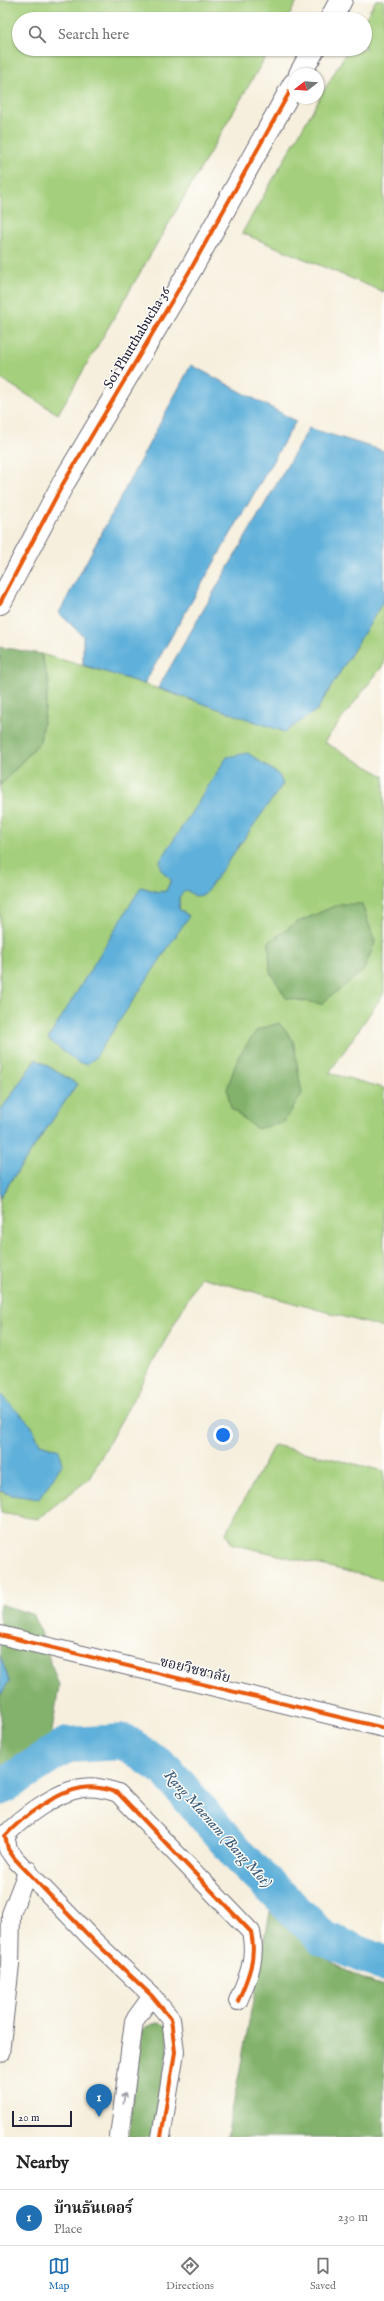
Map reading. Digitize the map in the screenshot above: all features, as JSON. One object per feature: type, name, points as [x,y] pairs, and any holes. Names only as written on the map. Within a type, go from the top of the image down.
[{"type":"street","points":[[335,12],[341,0]]},
{"type":"street","points":[[303,68],[310,56]]},
{"type":"street","name":"Soi Phutthabucha 36","points":[[0,603],[64,482],[192,267],[288,95]]},
{"type":"street","name":"ซอยวิชชาลัย","points":[[0,1635],[384,1728]]},
{"type":"street","points":[[161,2137],[175,2052],[171,2019],[152,1996],[91,1938],[28,1870],[15,1859],[5,1841],[5,1836],[20,1820],[50,1801],[82,1788],[97,1787],[118,1794],[251,1932],[254,1947],[250,1973],[238,2001]]},
{"type":"street","points":[[0,2053],[10,1965],[11,1914],[28,1870]]},
{"type":"street","points":[[119,2137],[134,2022],[152,1996]]},
{"type":"green space","points":[[0,0],[298,0],[291,12],[12,12],[12,56],[266,56],[58,414],[0,378]]},
{"type":"green space","points":[[376,0],[384,0],[384,292],[242,233],[316,104],[324,104],[324,91],[344,56],[372,56],[372,12],[369,12]]},
{"type":"green space","points":[[384,600],[384,664],[324,742],[384,776],[384,993],[329,1073],[384,1088],[384,1328],[200,1277],[89,1479],[37,1519],[0,1513],[0,1491],[12,1495],[59,1450],[40,1444],[31,1425],[0,1394],[0,1197],[77,1084],[36,1059],[0,1111],[0,786],[40,742],[49,683],[41,654],[120,676],[191,700],[317,710]],"holes":[[[166,875],[186,890],[179,897],[179,909],[189,916],[141,887],[158,892],[166,891],[171,880]]]},
{"type":"green space","points":[[0,647],[41,654],[49,683],[40,742],[0,786]]},
{"type":"green space","points":[[339,904],[362,904],[375,942],[364,970],[321,1004],[286,998],[270,971],[269,942],[296,923]]},
{"type":"green space","points":[[279,1023],[293,1040],[302,1094],[284,1122],[257,1129],[231,1108],[227,1089],[238,1057],[257,1030]]},
{"type":"green space","points":[[274,1445],[384,1471],[384,1580],[232,1544],[226,1533]]},
{"type":"green space","points":[[0,1604],[34,1615],[59,1686],[51,1738],[0,1778],[0,1696],[9,1681],[0,1655]]},
{"type":"green space","points":[[270,1912],[323,1956],[352,1974],[384,1986],[384,2137],[227,2137]]},
{"type":"green space","points":[[160,2022],[168,2028],[168,2047],[153,2137],[128,2137],[142,2031],[150,2025]]},
{"type":"water","points":[[191,365],[296,421],[144,684],[83,665],[83,636],[59,613]]},
{"type":"water","points":[[309,428],[384,451],[384,600],[317,710],[285,732],[158,688]]},
{"type":"water","points":[[248,753],[279,775],[283,784],[204,895],[195,896],[186,890],[179,897],[179,909],[189,916],[95,1058],[87,1064],[78,1063],[48,1039],[141,887],[158,892],[166,891],[171,880],[161,870],[160,861],[227,757]]},
{"type":"water","points":[[36,1059],[77,1084],[0,1197],[0,1111]]},
{"type":"water","points":[[0,1394],[31,1425],[40,1444],[59,1450],[63,1463],[39,1499],[12,1495],[0,1491]]},
{"type":"water","points":[[0,1655],[9,1681],[0,1696]]},
{"type":"waterway","name":"Rang Maenam (Bang Mot)","points":[[0,1788],[67,1745],[125,1742],[166,1770],[240,1857],[323,1938],[384,1964]]},
{"type":"cycle path","points":[[0,603],[64,482],[192,267],[288,95]]},
{"type":"cycle path","points":[[0,1635],[384,1728]]},
{"type":"cycle path","points":[[161,2137],[175,2052],[171,2019],[152,1996],[91,1938],[15,1859],[8,1849],[5,1836],[40,1806],[72,1790],[91,1787],[118,1793],[251,1932],[253,1941],[252,1959],[248,1976],[238,2001]]},
{"type":"place","name":"บ้านธันเดอร์","points":[[99,2117]]}]
